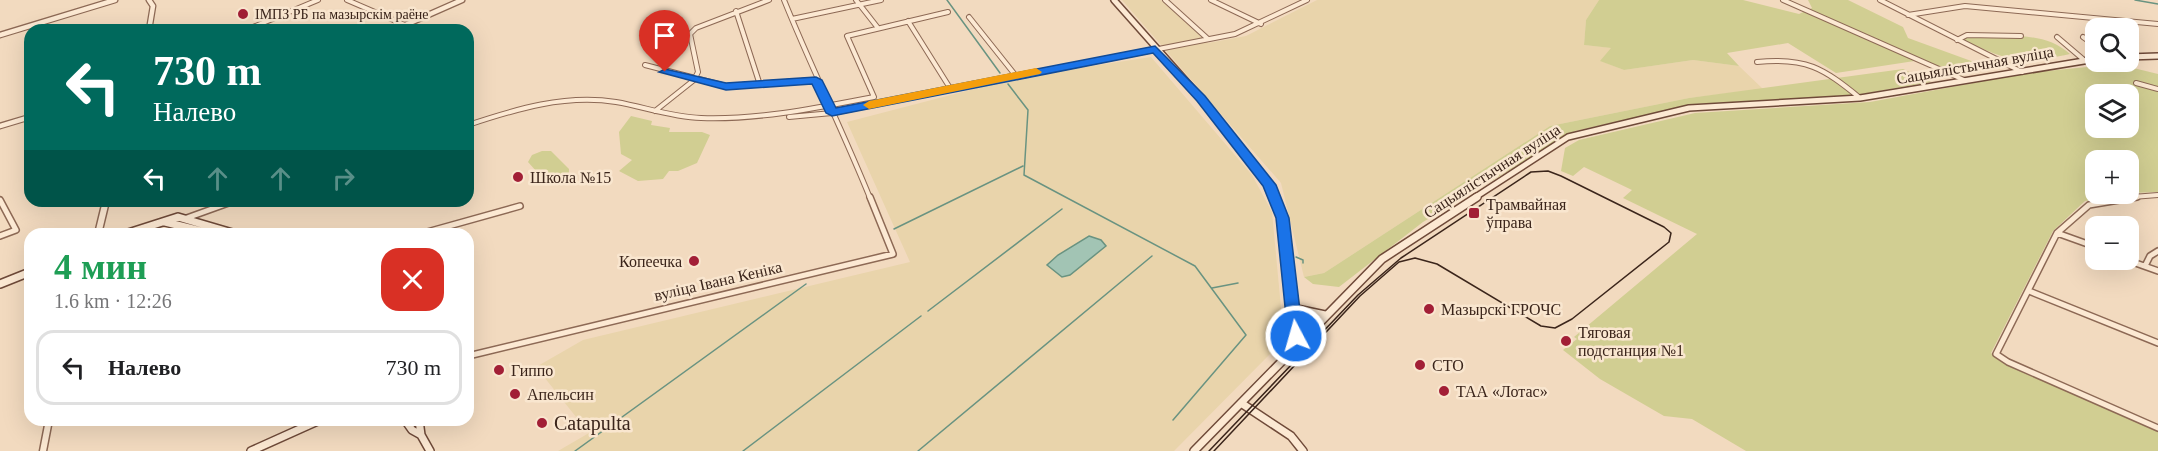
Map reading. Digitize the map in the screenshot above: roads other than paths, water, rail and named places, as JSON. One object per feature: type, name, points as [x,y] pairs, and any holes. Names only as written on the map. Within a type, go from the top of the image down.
[{"type":"main road","points":[[1114,0],[1155,49],[1201,98],[1269,185],[1282,218],[1296,336],[1301,341]]},
{"type":"main road","points":[[2139,57],[2158,56]]},
{"type":"main road","name":"Сацыялістычная вуліца","points":[[1194,451],[1325,315],[1393,250],[1573,135],[1697,107],[1860,98],[2084,60]]},
{"type":"main road","points":[[153,228],[181,218],[216,228]]},
{"type":"main road","points":[[148,228],[167,223],[188,228]]},
{"type":"main road","points":[[0,282],[24,272]]},
{"type":"main road","points":[[1292,308],[1325,315]]},
{"type":"main road","points":[[1241,403],[1291,436],[1303,451]]},
{"type":"main road","points":[[251,451],[307,426]]},
{"type":"main road","points":[[409,426],[421,435]]},
{"type":"main road","points":[[420,426],[421,435],[430,451]]},
{"type":"street","points":[[36,24],[115,0]]},
{"type":"street","points":[[149,0],[153,6],[150,24]]},
{"type":"street","points":[[260,24],[318,0]]},
{"type":"street","points":[[347,0],[403,24]]},
{"type":"street","points":[[407,24],[462,0]]},
{"type":"street","points":[[655,111],[694,80],[698,72],[690,34],[696,28],[769,0]]},
{"type":"street","points":[[784,0],[794,18],[816,80],[832,113]]},
{"type":"street","points":[[856,0],[878,28]]},
{"type":"street","points":[[794,18],[880,0]]},
{"type":"street","points":[[1165,0],[1208,39]]},
{"type":"street","points":[[1213,2],[1221,0]]},
{"type":"street","points":[[789,117],[832,113],[950,88],[1236,34],[1261,24],[1306,0]]},
{"type":"street","points":[[1783,0],[1964,80]]},
{"type":"street","points":[[1880,0],[2023,72]]},
{"type":"street","points":[[1213,2],[1261,24]]},
{"type":"street","points":[[1908,15],[1965,6],[2158,24]]},
{"type":"street","points":[[736,11],[760,85]]},
{"type":"street","points":[[474,123],[537,103],[557,100],[589,100],[636,106],[677,117],[735,118],[828,106],[874,97],[847,36],[948,12]]},
{"type":"street","points":[[969,17],[1016,76]]},
{"type":"street","points":[[908,21],[950,88]]},
{"type":"street","points":[[0,35],[24,28]]},
{"type":"street","points":[[1957,40],[1967,34],[2021,36]]},
{"type":"street","points":[[2057,37],[2084,60]]},
{"type":"street","points":[[1757,62],[1785,59],[1825,70],[1860,98]]},
{"type":"street","points":[[645,65],[694,80],[726,86],[816,80]]},
{"type":"street","points":[[2136,83],[2158,89]]},
{"type":"street","name":"вуліца Івана Кеніка","points":[[474,354],[515,342],[893,254],[838,120],[832,113]]},
{"type":"street","points":[[0,126],[24,119]]},
{"type":"street","points":[[2158,195],[2123,197],[2089,205],[2057,233],[1996,354],[2008,362],[2158,428]]},
{"type":"street","points":[[0,200],[16,230],[0,236]]},
{"type":"street","points":[[441,228],[520,206]]},
{"type":"street","points":[[99,228],[105,207]]},
{"type":"street","points":[[181,218],[210,207]]},
{"type":"street","points":[[181,218],[218,207]]},
{"type":"street","points":[[197,222],[197,218],[206,211]]},
{"type":"street","points":[[2057,233],[2085,243]]},
{"type":"street","points":[[2145,266],[2150,256],[2158,251]]},
{"type":"street","points":[[2139,264],[2158,271]]},
{"type":"street","points":[[2029,291],[2158,343]]},
{"type":"street","points":[[42,451],[48,426]]},
{"type":"waterway","points":[[947,0],[1000,73]]},
{"type":"waterway","points":[[2135,0],[2158,4]]},
{"type":"waterway","points":[[1008,84],[1028,110],[1024,175],[1195,266],[1246,335],[1173,420]]},
{"type":"waterway","points":[[894,229],[1023,166]]},
{"type":"waterway","points":[[928,311],[1062,209]]},
{"type":"waterway","points":[[918,451],[1152,256]]},
{"type":"waterway","points":[[1296,257],[1303,260],[1303,263]]},
{"type":"waterway","points":[[1212,288],[1238,283]]},
{"type":"waterway","points":[[575,451],[806,284]]},
{"type":"waterway","points":[[743,451],[921,316]]},
{"type":"tram line","points":[[1209,451],[1358,295],[1401,258],[1531,172],[1548,171],[1561,176],[1664,227],[1671,233],[1669,242],[1572,319],[1555,328],[1541,326],[1437,264],[1415,258],[1399,262],[1360,296],[1214,451]]},
{"type":"place","name":"ІМПЗ РБ па мазырскім раёне","points":[[243,14]]},
{"type":"place","name":"Школа №15","points":[[518,177]]},
{"type":"place","name":"Трамвайная ўправа","points":[[1474,213]]},
{"type":"place","name":"Копеечка","points":[[694,261]]},
{"type":"place","name":"Мазырскі ГРОЧС","points":[[1429,309]]},
{"type":"place","name":"Тяговая подстанция №1","points":[[1566,341]]},
{"type":"place","name":"СТО","points":[[1420,365]]},
{"type":"place","name":"Гиппо","points":[[499,370]]},
{"type":"place","name":"ТАА «Лотас»","points":[[1444,391]]},
{"type":"place","name":"Апельсин","points":[[515,394]]},
{"type":"place","name":"Catapulta","points":[[542,423]]}]
